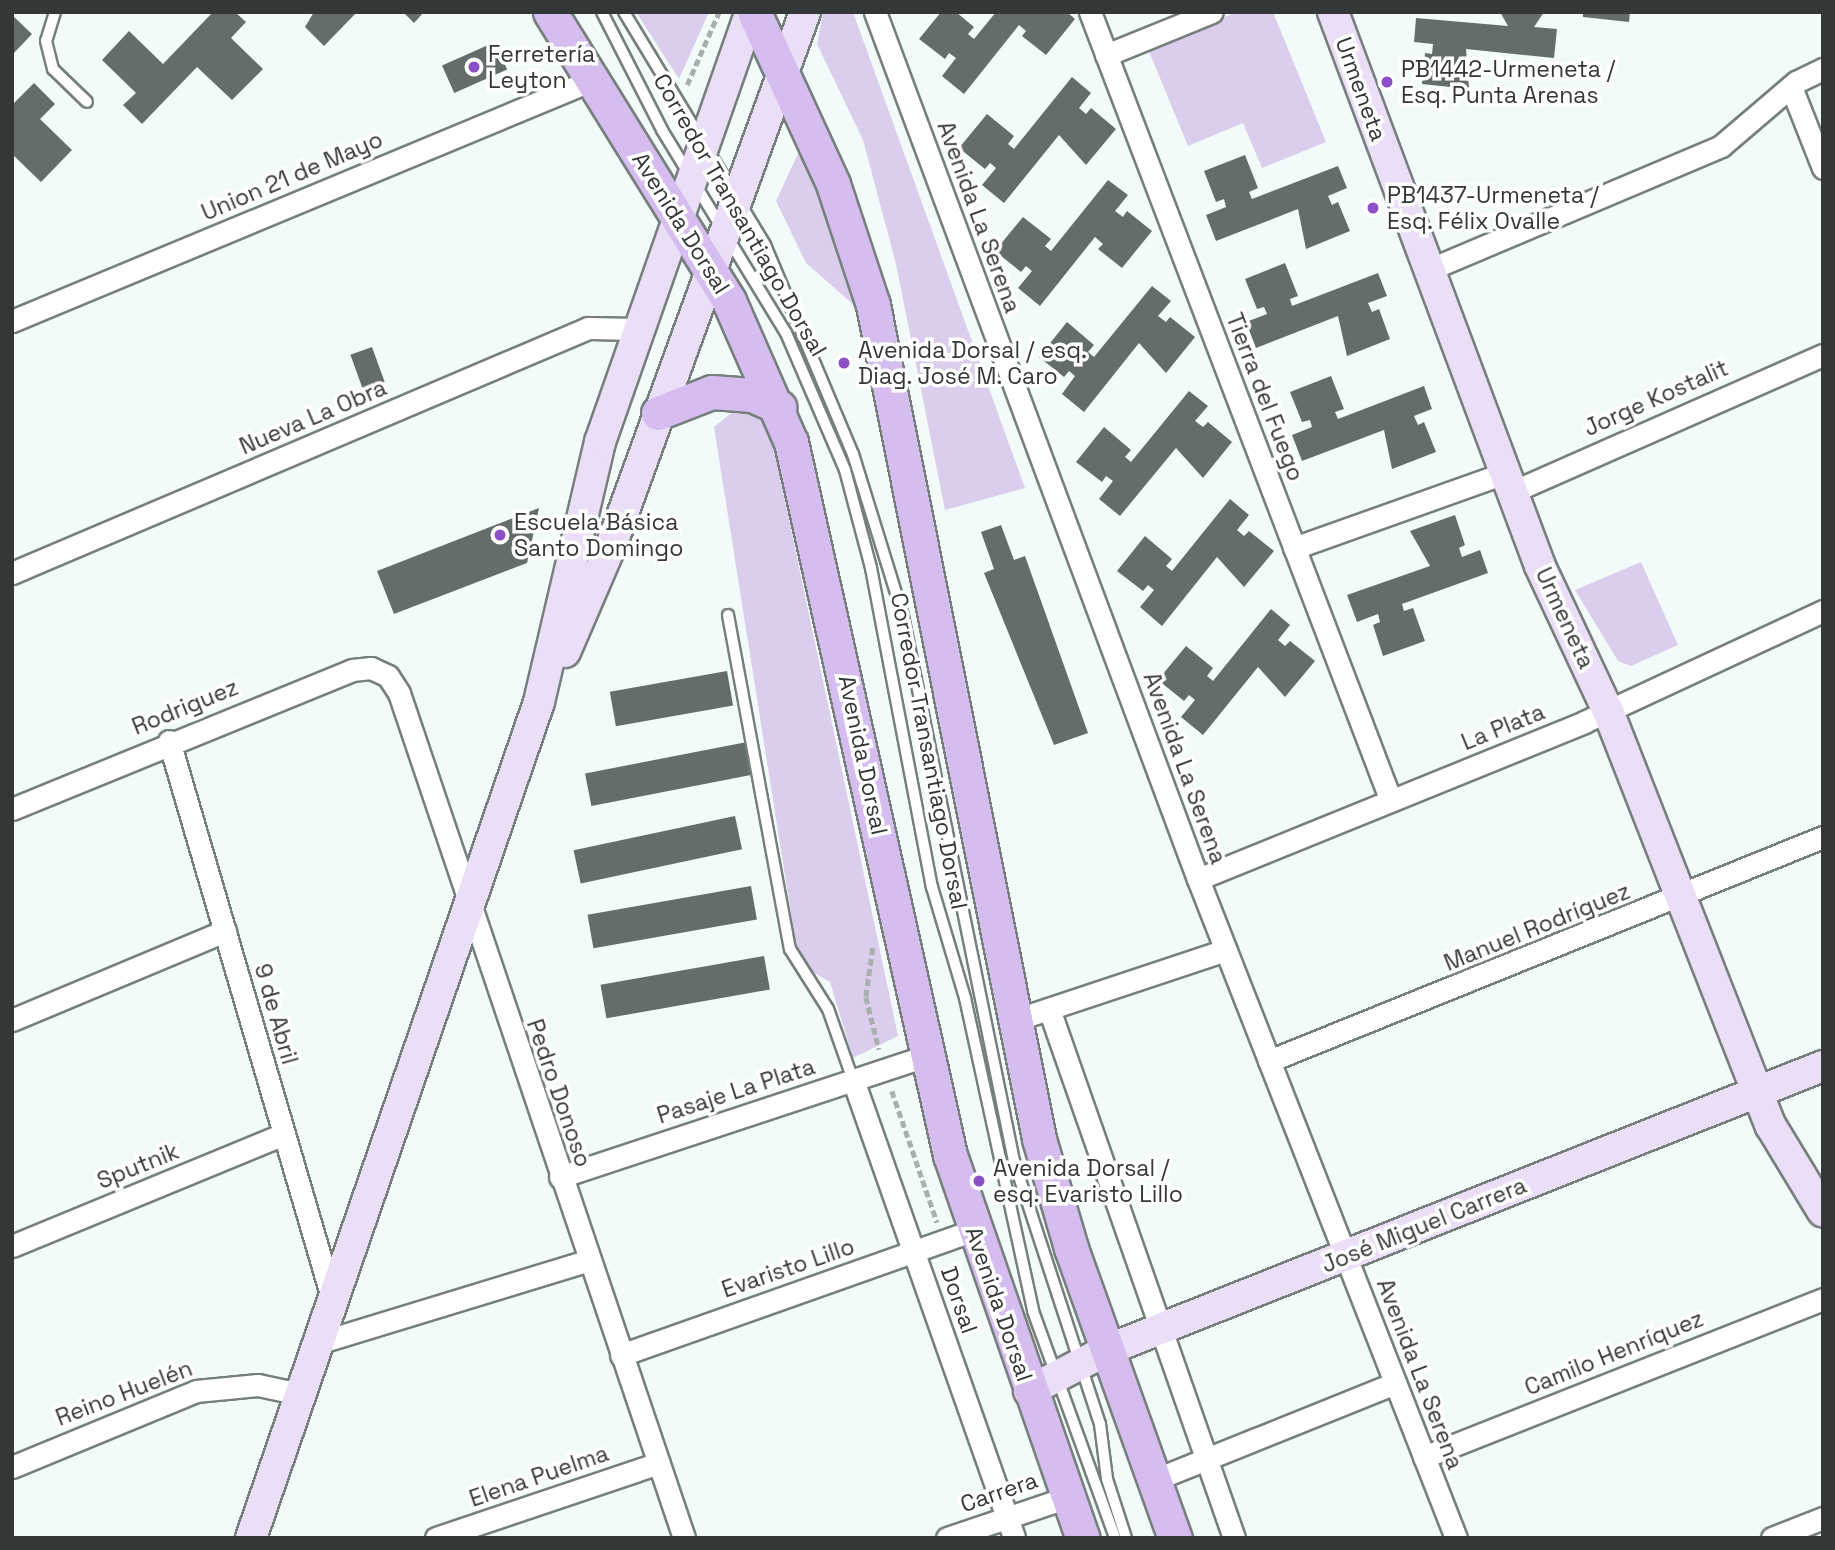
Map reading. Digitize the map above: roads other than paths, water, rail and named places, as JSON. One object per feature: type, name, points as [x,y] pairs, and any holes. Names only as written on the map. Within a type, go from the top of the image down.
[{"type":"main road","name":"Avenida Dorsal","points":[[550,12],[710,268],[779,407],[811,514],[928,1055],[972,1231],[1068,1370],[1154,1480],[1175,1538]]},
{"type":"main road","name":"Avenida Dorsal","points":[[752,12],[784,74],[855,244],[888,367],[1015,1020],[1054,1194],[1068,1370],[1069,1497],[1083,1538]]},
{"type":"main road","points":[[251,1538],[539,702],[593,466],[638,329],[752,12]]},
{"type":"main road","points":[[539,702],[594,590],[805,12]]},
{"type":"main road","name":"Urmeneta","points":[[1333,12],[1509,482],[1608,711],[1758,1093],[1787,1157],[1823,1212]]},
{"type":"main road","points":[[658,413],[712,392],[752,395],[779,407]]},
{"type":"main road","name":"José Miguel Carrera","points":[[1068,1370],[1160,1329],[1823,1066]]},
{"type":"street","name":"Avenida La Serena","points":[[875,12],[1198,879],[1456,1538]]},
{"type":"street","name":"Tierra del Fuego","points":[[1090,12],[1391,801]]},
{"type":"street","points":[[1106,54],[1212,12]]},
{"type":"street","points":[[1428,270],[1721,146],[1791,87],[1823,69]]},
{"type":"street","name":"Union 21 de Mayo","points":[[12,321],[592,80]]},
{"type":"street","points":[[1791,87],[1823,167]]},
{"type":"street","name":"Nueva La Obra","points":[[12,573],[588,328],[638,329]]},
{"type":"street","name":"Jorge Kostalit","points":[[1294,548],[1509,482],[1823,355]]},
{"type":"street","name":"La Plata","points":[[1198,879],[1608,711],[1823,611]]},
{"type":"street","name":"Rodriguez","points":[[12,809],[169,741],[352,670],[380,671]]},
{"type":"street","name":"Pedro Donoso","points":[[380,671],[399,693],[468,909],[684,1538]]},
{"type":"street","name":"9 de Abril","points":[[169,741],[332,1301]]},
{"type":"street","name":"Manuel Rodríguez","points":[[1269,1061],[1683,897],[1823,837]]},
{"type":"street","points":[[12,1020],[225,931]]},
{"type":"street","points":[[1015,1020],[1226,950]]},
{"type":"street","points":[[1049,1009],[1234,1538]]},
{"type":"street","name":"Pasaje La Plata","points":[[560,1177],[928,1055]]},
{"type":"street","name":"Dorsal","points":[[853,1080],[1011,1528]]},
{"type":"street","name":"Sputnik","points":[[12,1246],[284,1134]]},
{"type":"street","name":"Evaristo Lillo","points":[[621,1355],[972,1231]]},
{"type":"street","points":[[318,1343],[589,1260]]},
{"type":"street","name":"Camilo Henríquez","points":[[1424,1457],[1823,1299]]},
{"type":"street","points":[[1154,1480],[1395,1384]]},
{"type":"street","name":"Reino Huelén","points":[[12,1467],[196,1391],[258,1385],[300,1394]]},
{"type":"street","name":"Elena Puelma","points":[[436,1538],[659,1463]]},
{"type":"street","name":"Carrera","points":[[947,1538],[1011,1528],[1069,1497]]},
{"type":"street","points":[[1772,1538],[1823,1518]]},
{"type":"lane","points":[[55,12],[47,41],[52,69],[87,102]]},
{"type":"lane","name":"Corredor Transantiago Dorsal","points":[[602,12],[653,115],[726,226],[822,409],[860,521],[932,887],[965,998],[1033,1311],[1068,1370],[1126,1538]]},
{"type":"lane","name":"Corredor Transantiago Dorsal","points":[[624,12],[737,196],[838,414],[903,616],[1014,1161],[1115,1538]]},
{"type":"lane","points":[[728,615],[790,949],[828,1009],[853,1080]]},
{"type":"place","name":"Ferretería Leyton","points":[[474,67]]},
{"type":"place","name":"PB1442-Urmeneta / Esq. Punta Arenas","points":[[1387,82]]},
{"type":"place","name":"PB1437-Urmeneta / Esq. Félix Ovalle","points":[[1373,208]]},
{"type":"place","name":"Avenida Dorsal / esq. Diag. José M. Caro","points":[[844,363]]},
{"type":"place","name":"Escuela Básica Santo Domingo","points":[[500,535]]},
{"type":"place","name":"Avenida Dorsal / esq. Evaristo Lillo","points":[[979,1181]]}]
